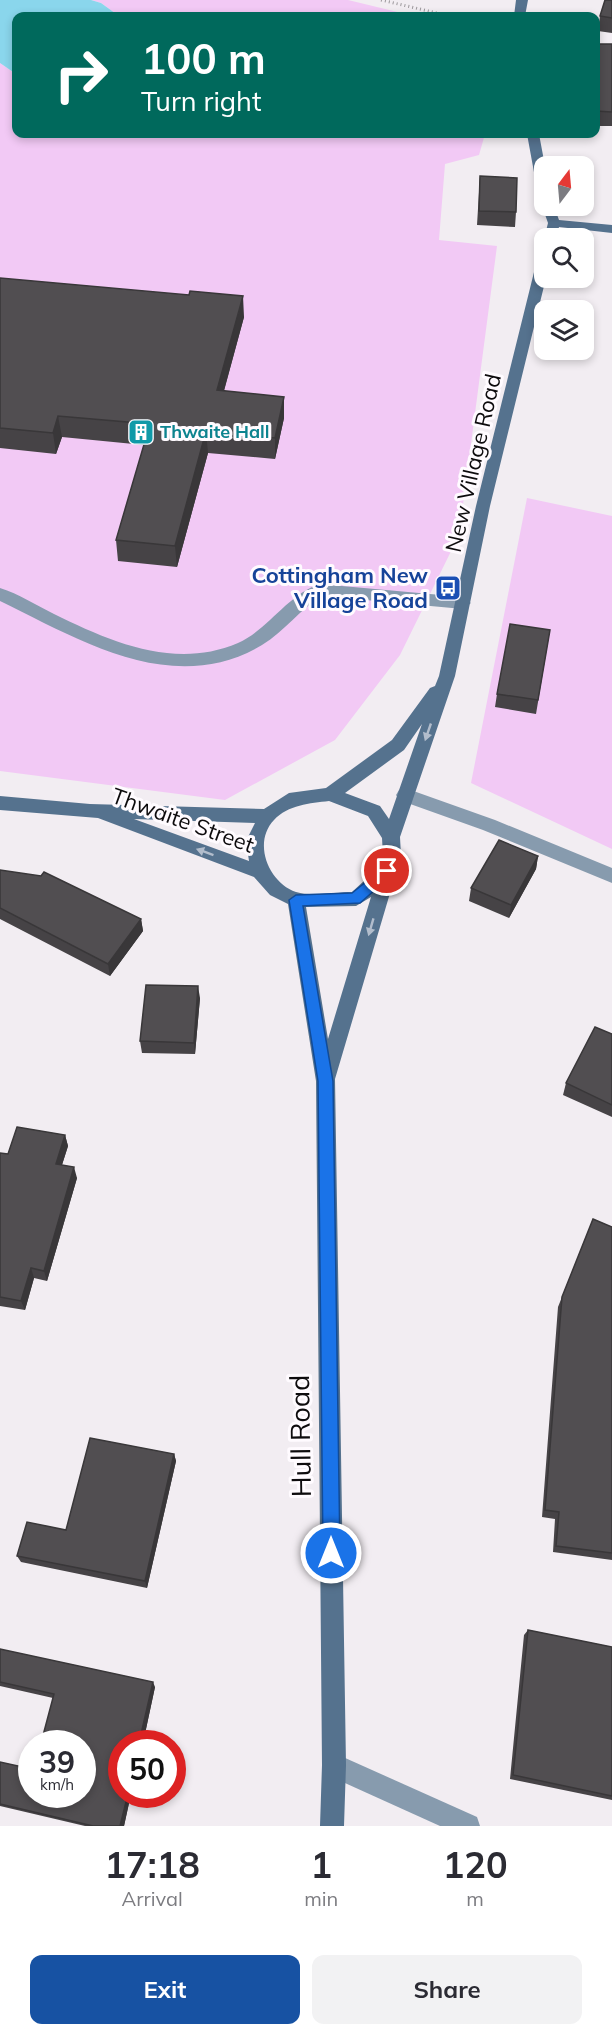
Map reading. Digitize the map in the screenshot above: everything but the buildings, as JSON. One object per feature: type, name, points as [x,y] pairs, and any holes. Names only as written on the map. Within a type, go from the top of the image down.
[{"type":"main road","points":[[534,138],[537,156]]},
{"type":"main road","points":[[552,216],[553,228]]},
{"type":"main road","points":[[554,223],[612,229]]},
{"type":"main road","name":"New Village Road","points":[[391,837],[447,676],[483,506],[537,288]]},
{"type":"main road","points":[[330,794],[398,745],[447,676]]},
{"type":"main road","points":[[330,794],[374,811],[391,837],[392,856],[387,871],[356,899],[296,900],[276,890],[260,872],[255,841],[267,816],[295,798],[330,794]]},
{"type":"main road","name":"Thwaite Street","points":[[0,803],[90,811],[267,816]]},
{"type":"main road","name":"Thwaite Street","points":[[90,811],[260,872]]},
{"type":"main road","name":"Hull Road","points":[[326,1081],[387,871]]},
{"type":"main road","name":"Hull Road","points":[[296,900],[326,1081],[334,1765],[332,1826]]},
{"type":"street","points":[[0,594],[132,654],[183,659],[224,654],[255,642],[308,596],[320,590],[463,603]]},
{"type":"street","points":[[405,795],[489,825],[612,876]]},
{"type":"street","points":[[334,1765],[468,1826]]},
{"type":"path","points":[[381,0],[433,12]]},
{"type":"shaded area","points":[[91,0],[348,0],[398,12],[113,12],[101,3]]},
{"type":"shaded area","points":[[0,63],[12,71],[12,138],[484,138],[479,155],[445,164],[439,240],[497,246],[459,535],[400,655],[335,740],[225,800],[0,771]]},
{"type":"shaded area","points":[[527,498],[612,516],[612,849],[471,783]]},
{"type":"water","points":[[0,0],[91,0],[101,3],[113,12],[12,12],[12,71],[0,63]]},
{"type":"place","name":"Thwaite Hall","points":[[141,432]]},
{"type":"place","name":"Cottingham New Village Road","points":[[448,588]]},
{"type":"route","points":[[331,1553],[326,1081],[296,900],[356,899],[387,871]]}]
